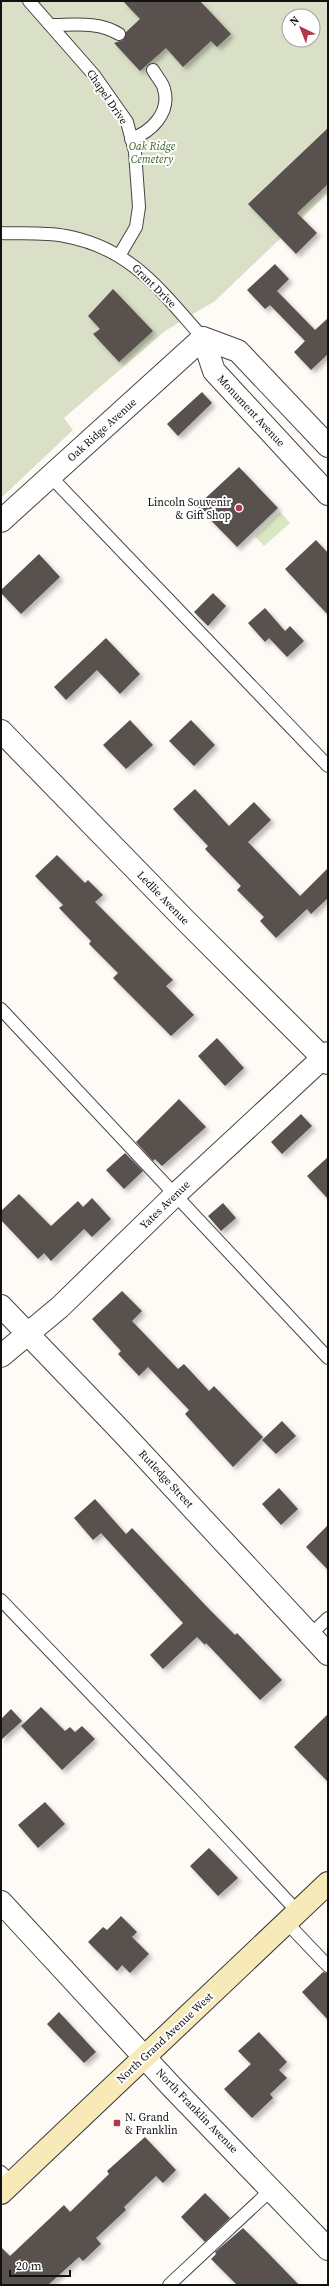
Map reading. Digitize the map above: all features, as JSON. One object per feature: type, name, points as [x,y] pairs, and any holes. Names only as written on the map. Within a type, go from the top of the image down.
[{"type":"main road","name":"North Grand Avenue West","points":[[5,2183],[145,2056],[328,1883]]},
{"type":"street","points":[[203,338],[238,351],[328,446]]},
{"type":"street","name":"Oak Ridge Avenue","points":[[1,521],[203,338]]},
{"type":"street","name":"Monument Avenue","points":[[203,338],[214,371],[328,494]]},
{"type":"street","name":"Ledlie Avenue","points":[[1,731],[184,919],[326,1058]]},
{"type":"street","name":"Yates Avenue","points":[[1,1356],[60,1307],[176,1194],[326,1058]]},
{"type":"street","name":"Rutledge Street","points":[[1,1306],[328,1654]]},
{"type":"street","name":"North Franklin Avenue","points":[[1,1902],[328,2249]]},
{"type":"lane","name":"Chapel Drive","points":[[29,1],[94,75],[127,122],[132,139],[138,182],[139,207],[136,226],[119,256]]},
{"type":"lane","points":[[50,25],[97,25],[109,27],[119,34]]},
{"type":"lane","points":[[132,139],[143,135],[158,123],[165,104],[164,89],[153,70]]},
{"type":"lane","name":"Grant Drive","points":[[1,233],[64,236],[88,242],[119,256],[149,278],[203,338]]},
{"type":"lane","points":[[51,476],[328,766]]},
{"type":"lane","points":[[1,1009],[176,1194],[328,1358]]},
{"type":"lane","points":[[1,1600],[196,1803],[292,1918],[328,1966]]},
{"type":"lane","points":[[310,1635],[328,1618]]},
{"type":"lane","points":[[170,2285],[272,2189]]},
{"type":"green space","name":"Oak Ridge Cemetery","points":[[1,1],[328,1],[328,193],[215,301],[165,331],[64,418],[73,430],[1,498]]},
{"type":"green space","points":[[280,512],[290,523],[264,546],[255,536]]},
{"type":"building","points":[[123,1],[200,1],[231,34],[217,47],[211,41],[183,67],[166,48],[140,71],[114,43],[123,40],[126,32],[140,19]]},
{"type":"building","points":[[328,128],[328,184],[297,213],[317,233],[296,254],[248,204]]},
{"type":"building","points":[[275,264],[289,279],[277,291],[315,330],[328,318],[328,354],[311,370],[294,352],[305,341],[270,305],[265,309],[247,290]]},
{"type":"building","points":[[113,289],[153,331],[119,362],[93,334],[100,329],[88,316]]},
{"type":"building","points":[[202,392],[212,403],[178,436],[167,424]]},
{"type":"building","points":[[239,467],[278,508],[237,547],[197,506]]},
{"type":"building","points":[[316,540],[328,553],[328,615],[285,569]]},
{"type":"building","points":[[39,554],[60,577],[21,614],[1,593],[1,590]]},
{"type":"building","points":[[213,593],[226,606],[208,626],[194,612]]},
{"type":"building","points":[[265,608],[285,631],[290,626],[304,641],[287,657],[269,638],[265,642],[248,623]]},
{"type":"building","points":[[106,638],[140,674],[120,694],[97,670],[66,700],[54,687]]},
{"type":"building","points":[[130,720],[153,745],[126,769],[103,745]]},
{"type":"building","points":[[191,720],[215,745],[194,766],[169,741]]},
{"type":"building","points":[[195,789],[229,826],[254,802],[271,820],[248,842],[300,896],[328,868],[328,898],[311,914],[307,909],[276,938],[260,921],[264,917],[237,890],[241,886],[205,849],[208,846],[173,809]]},
{"type":"building","points":[[57,855],[85,883],[88,880],[103,895],[95,902],[173,980],[166,986],[194,1015],[171,1036],[113,978],[118,973],[89,944],[91,941],[59,908],[63,905],[35,876]]},
{"type":"building","points":[[217,1038],[244,1068],[225,1086],[198,1056]]},
{"type":"building","points":[[179,1099],[206,1127],[162,1166],[155,1159],[153,1161],[136,1142]]},
{"type":"building","points":[[301,1114],[312,1126],[282,1154],[271,1142]]},
{"type":"building","points":[[125,1153],[143,1171],[124,1189],[106,1170]]},
{"type":"building","points":[[328,1157],[328,1199],[307,1176]]},
{"type":"building","points":[[19,1194],[51,1226],[78,1201],[83,1207],[92,1198],[111,1219],[92,1237],[84,1229],[51,1261],[44,1253],[38,1259],[1,1220],[1,1211]]},
{"type":"building","points":[[223,1203],[236,1218],[221,1231],[208,1216]]},
{"type":"building","points":[[122,1291],[142,1311],[132,1321],[178,1369],[184,1364],[209,1391],[214,1386],[263,1437],[233,1467],[185,1414],[189,1410],[148,1367],[139,1376],[118,1354],[121,1351],[92,1319]]},
{"type":"building","points":[[282,1421],[296,1436],[276,1454],[262,1440]]},
{"type":"building","points":[[279,1488],[298,1509],[281,1525],[262,1504]]},
{"type":"building","points":[[95,1499],[126,1534],[132,1528],[210,1610],[235,1635],[237,1633],[282,1680],[260,1700],[206,1643],[205,1645],[197,1637],[163,1669],[150,1655],[183,1623],[101,1533],[93,1540],[74,1518]]},
{"type":"building","points":[[328,1525],[328,1570],[306,1547]]},
{"type":"building","points":[[41,1707],[65,1731],[70,1727],[75,1732],[82,1726],[95,1739],[62,1770],[21,1726]]},
{"type":"building","points":[[11,1709],[22,1721],[1,1740],[1,1719]]},
{"type":"building","points":[[328,1714],[328,1782],[294,1747]]},
{"type":"building","points":[[45,1802],[65,1824],[38,1848],[18,1825]]},
{"type":"building","points":[[209,1848],[238,1878],[218,1896],[190,1866]]},
{"type":"building","points":[[121,1916],[137,1932],[132,1937],[149,1954],[130,1973],[122,1965],[117,1971],[88,1942],[103,1927],[107,1930]]},
{"type":"building","points":[[323,1972],[328,1973],[328,2020],[302,1992]]},
{"type":"building","points":[[59,2012],[96,2052],[84,2063],[47,2024]]},
{"type":"building","points":[[259,2032],[287,2062],[279,2070],[287,2078],[270,2094],[273,2098],[252,2118],[224,2089],[251,2064],[238,2051]]},
{"type":"building","points":[[145,2137],[176,2170],[163,2183],[156,2176],[124,2207],[126,2210],[96,2238],[101,2244],[83,2261],[79,2257],[48,2285],[1,2285],[1,2247],[10,2256],[64,2205],[70,2212],[109,2174],[107,2171]]},
{"type":"building","points":[[205,2193],[230,2218],[205,2242],[181,2217]]},
{"type":"building","points":[[243,2228],[299,2285],[237,2285],[211,2259],[216,2254],[215,2252]]},
{"type":"place","name":"Lincoln Souvenir & Gift Shop","points":[[239,508]]},
{"type":"place","name":"N. Grand & Franklin","points":[[117,2123]]}]
